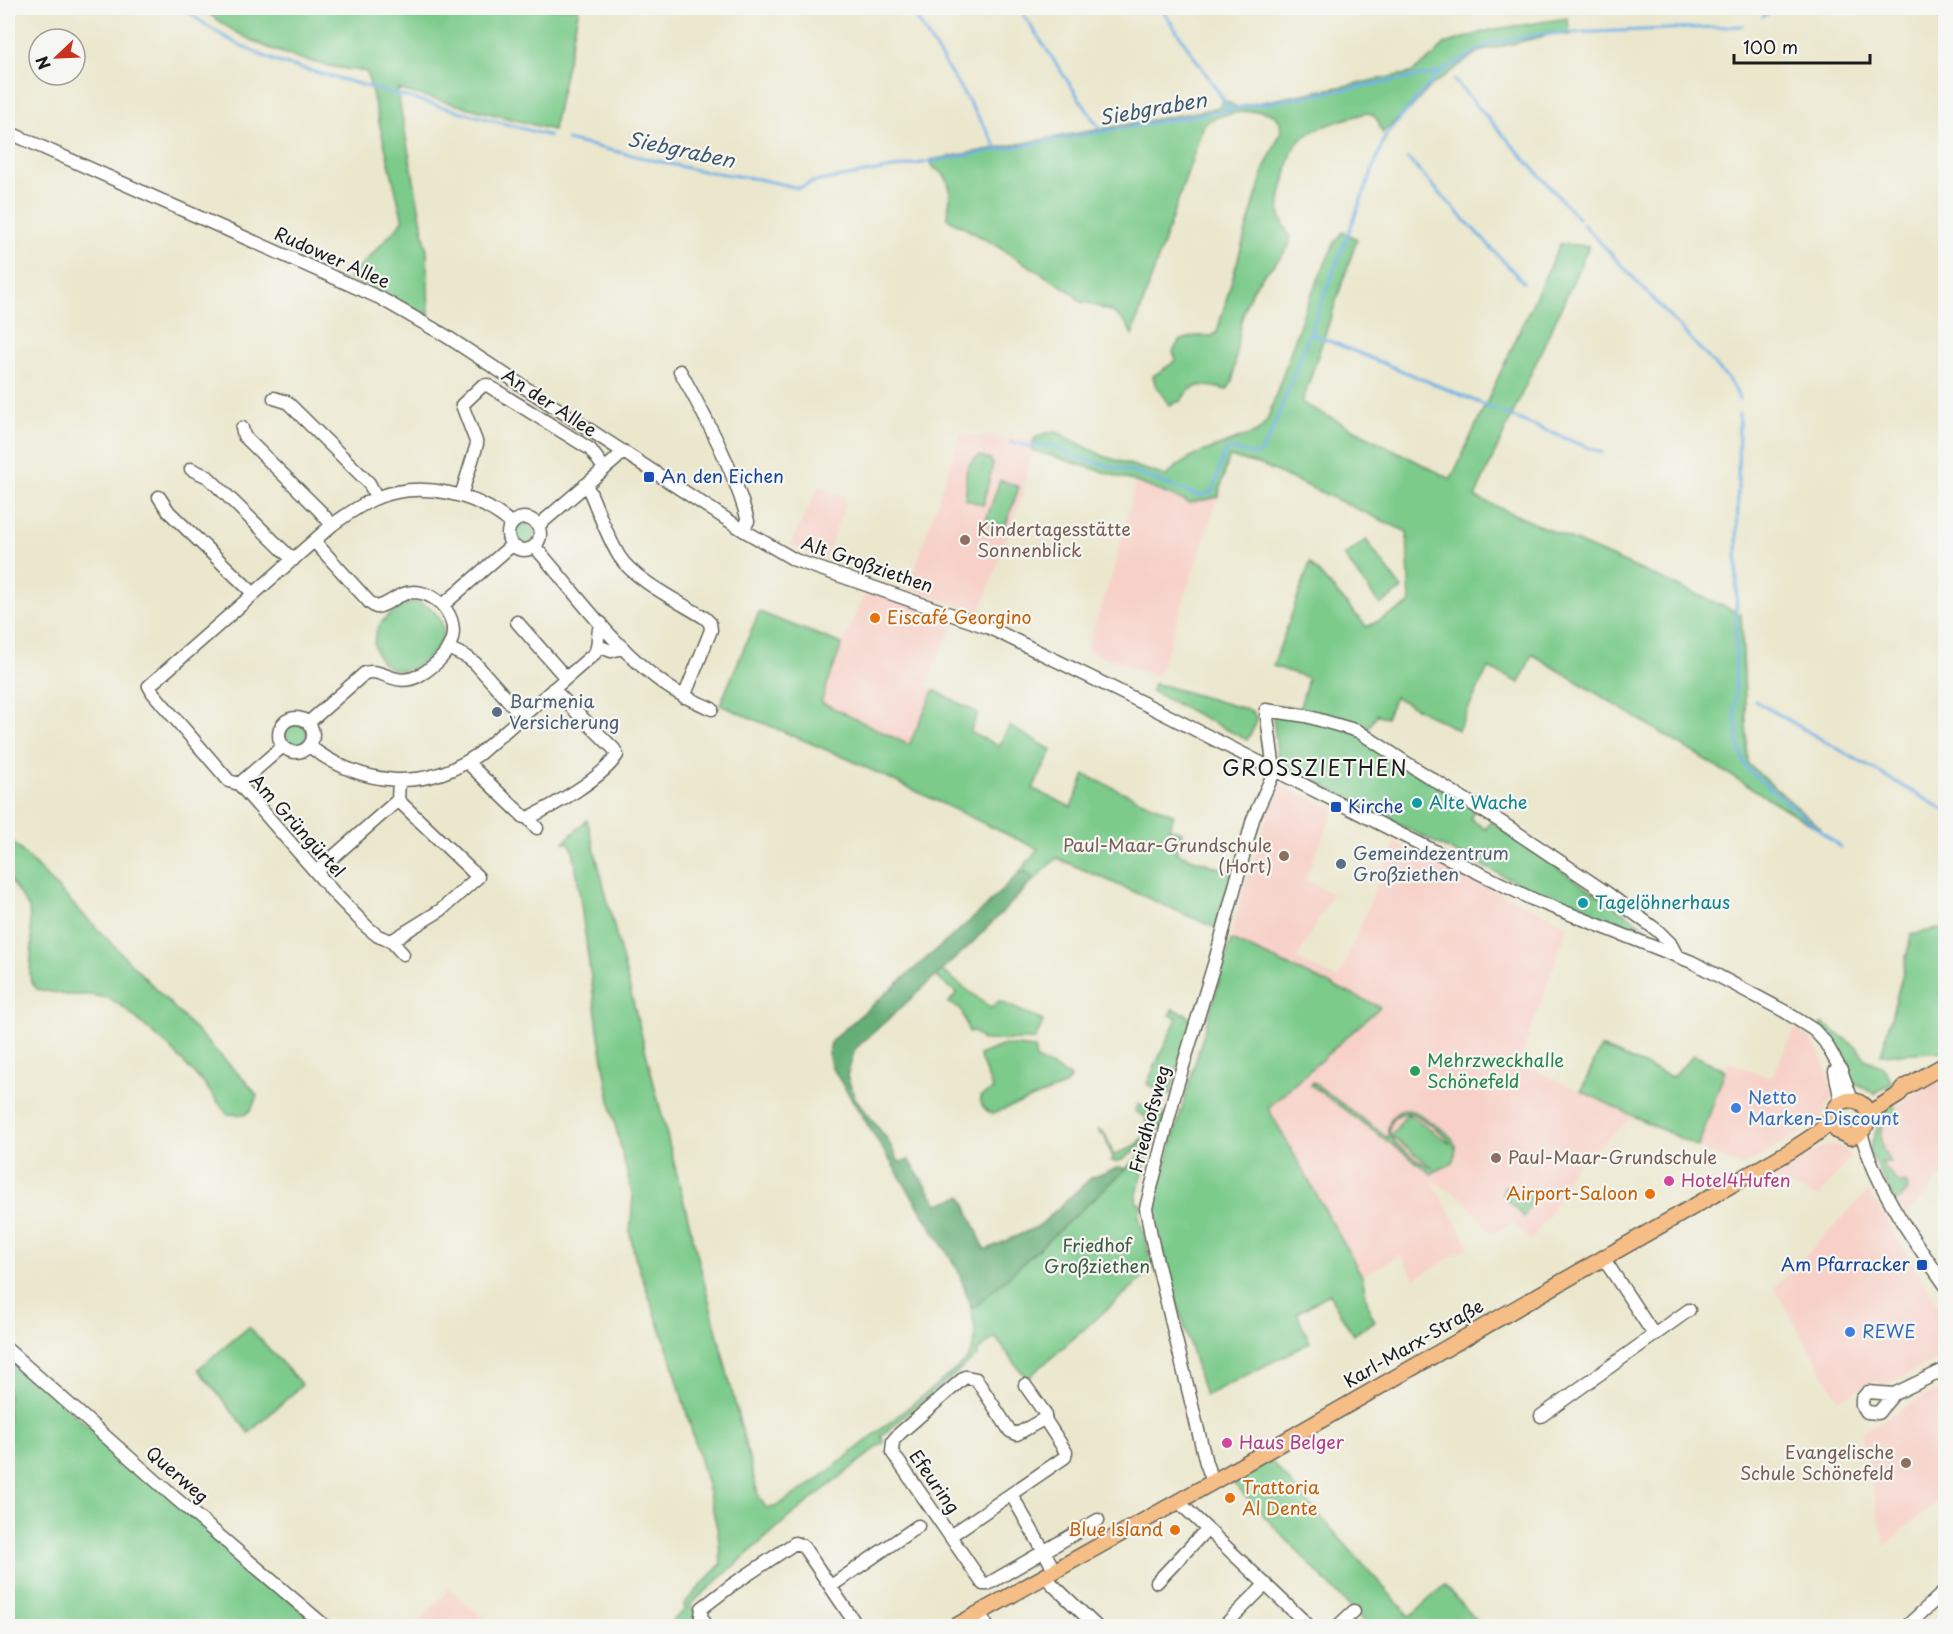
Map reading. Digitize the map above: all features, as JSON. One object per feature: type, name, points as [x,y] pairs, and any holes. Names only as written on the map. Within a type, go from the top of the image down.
[{"type":"main road","points":[[1856,1105],[1867,1125],[1845,1130],[1834,1109],[1856,1105],[1904,1088],[1946,1064]]},
{"type":"main road","name":"Karl-Marx-Straße","points":[[956,1626],[984,1620],[1051,1573],[1792,1150],[1845,1130]]},
{"type":"street","name":"Rudower Allee","points":[[8,132],[380,298],[446,336],[623,451]]},
{"type":"street","points":[[680,371],[730,465],[748,521],[743,530]]},
{"type":"street","name":"An der Allee","points":[[461,496],[477,444],[462,405],[482,386],[487,385],[590,449],[604,468]]},
{"type":"street","points":[[274,398],[287,402],[369,483],[377,498]]},
{"type":"street","points":[[242,428],[244,436],[332,525]]},
{"type":"street","points":[[538,526],[623,451]]},
{"type":"street","name":"Alt Großziethen","points":[[623,451],[783,554],[807,565],[990,628],[1532,898],[1677,956],[1784,1011],[1810,1026],[1825,1042],[1841,1070],[1856,1105]]},
{"type":"street","points":[[191,469],[208,477],[293,560]]},
{"type":"street","points":[[585,485],[619,556],[629,569],[710,623],[711,630],[684,697]]},
{"type":"street","points":[[159,497],[169,512],[254,594],[332,525],[354,509],[377,498],[409,491],[441,492],[461,496],[491,508],[512,524]]},
{"type":"street","points":[[525,518],[538,526],[540,535],[535,547],[520,550],[512,545],[508,533],[512,524],[525,518]]},
{"type":"street","points":[[308,723],[365,673],[374,672],[394,680],[414,678],[424,673],[448,648],[452,632],[450,618],[443,604],[426,595],[414,592],[402,594],[376,607],[314,541]]},
{"type":"street","points":[[443,604],[512,545]]},
{"type":"street","points":[[535,547],[623,648],[651,674],[684,697],[712,709]]},
{"type":"street","name":"Am Grüngürtel","points":[[254,594],[149,686],[229,781],[239,784],[368,928],[378,936],[391,940],[403,954]]},
{"type":"street","points":[[517,622],[566,678]]},
{"type":"street","points":[[309,746],[338,765],[356,772],[399,781],[429,778],[468,762],[595,653],[601,623]]},
{"type":"street","points":[[598,646],[611,651],[623,648]]},
{"type":"street","points":[[448,648],[475,663],[522,716]]},
{"type":"street","points":[[528,818],[584,786],[617,755],[614,749],[553,689]]},
{"type":"street","name":"Alt Großziethen","points":[[1274,770],[1266,710],[1306,716],[1358,730],[1607,894],[1658,931],[1670,943],[1677,956]]},
{"type":"street","points":[[295,718],[308,723],[313,736],[309,746],[305,750],[293,752],[283,746],[279,732],[283,724],[295,718]]},
{"type":"street","points":[[239,784],[283,746]]},
{"type":"street","points":[[468,762],[537,828]]},
{"type":"street","name":"Friedhofsweg","points":[[1213,1482],[1206,1463],[1146,1208],[1176,1089],[1215,961],[1253,819],[1274,770]]},
{"type":"street","points":[[316,872],[398,800],[399,781]]},
{"type":"street","points":[[391,940],[441,910],[481,876],[398,800]]},
{"type":"street","points":[[1845,1130],[1946,1286]]},
{"type":"street","points":[[1604,1259],[1654,1335]]},
{"type":"street","points":[[1541,1416],[1689,1310]]},
{"type":"street","name":"Querweg","points":[[8,1350],[174,1497],[325,1626]]},
{"type":"street","points":[[1894,1394],[1946,1370]]},
{"type":"street","name":"Efeuring","points":[[1025,1385],[1044,1412],[1046,1421],[1066,1452],[1065,1457],[950,1536],[892,1452],[893,1442],[898,1434],[964,1377],[976,1378],[1010,1431],[1017,1434],[1042,1420],[1046,1421]]},
{"type":"street","points":[[1011,1494],[1043,1551],[1051,1573],[1051,1583],[1096,1626]]},
{"type":"street","points":[[1180,1500],[1184,1507],[1309,1626]]},
{"type":"street","points":[[950,1536],[983,1584],[988,1584],[1098,1520]]},
{"type":"street","points":[[831,1586],[918,1526]]},
{"type":"street","points":[[1157,1582],[1207,1529]]},
{"type":"street","points":[[707,1626],[701,1616],[702,1608],[795,1543],[803,1546],[857,1626]]},
{"type":"street","points":[[1224,1626],[1266,1584]]},
{"type":"street","points":[[1907,1626],[1946,1590]]},
{"type":"street","points":[[1338,1626],[1354,1611]]},
{"type":"shaded area","name":"Kindertagesstätte Sonnenblick","points":[[960,436],[1034,439],[1023,493],[980,613],[908,588]]},
{"type":"shaded area","points":[[1138,474],[1218,497],[1158,677],[1086,650],[1113,572]]},
{"type":"shaded area","points":[[819,486],[846,500],[825,560],[790,545]]},
{"type":"shaded area","points":[[867,590],[955,620],[925,685],[934,690],[910,745],[821,702],[842,644]]},
{"type":"shaded area","points":[[1279,785],[1335,809],[1305,879],[1332,894],[1297,959],[1338,979],[1395,843],[1568,925],[1520,1062],[1635,1118],[1630,1119],[1571,1170],[1552,1210],[1531,1241],[1513,1223],[1491,1233],[1464,1199],[1431,1180],[1469,1246],[1415,1279],[1401,1255],[1362,1276],[1268,1108],[1380,1007],[1231,940],[1232,928],[1247,876]]},
{"type":"shaded area","points":[[1795,1028],[1810,1039],[1819,1050],[1828,1075],[1833,1095],[1820,1122],[1742,1167],[1698,1147],[1728,1062],[1771,1078]]},
{"type":"shaded area","points":[[1945,1077],[1945,1172],[1905,1217],[1869,1151],[1883,1112]]},
{"type":"shaded area","points":[[1834,1144],[1847,1151],[1851,1157],[1818,1197],[1767,1176],[1823,1147]]},
{"type":"shaded area","points":[[1868,1191],[1945,1316],[1945,1357],[1887,1385],[1873,1381],[1839,1400],[1774,1288]]},
{"type":"shaded area","name":"Evangelische Schule Schönefeld","points":[[1945,1387],[1945,1493],[1885,1546],[1861,1432],[1922,1397]]},
{"type":"shaded area","points":[[449,1589],[494,1626],[416,1626]]},
{"type":"green space","points":[[202,8],[579,8],[553,130],[397,89],[427,251],[429,316],[349,279],[403,221],[367,72],[323,65],[259,44],[220,22]]},
{"type":"green space","points":[[1567,18],[1571,35],[1552,34],[1478,52],[1431,86],[1411,108],[1382,133],[1378,121],[1372,114],[1366,113],[1329,124],[1302,139],[1292,153],[1280,202],[1280,215],[1290,237],[1289,245],[1283,255],[1257,283],[1246,305],[1239,330],[1233,380],[1227,390],[1207,386],[1195,387],[1185,394],[1181,401],[1169,405],[1155,384],[1153,376],[1176,359],[1173,352],[1179,341],[1195,336],[1212,336],[1217,332],[1264,169],[1281,132],[1280,121],[1269,113],[1245,112],[1217,117],[1204,124],[1132,335],[1127,324],[1114,313],[1081,302],[1070,291],[947,218],[949,184],[943,174],[934,168],[930,160],[1219,108],[1223,100],[1237,107],[1411,73],[1436,54],[1444,44],[1491,30]]},
{"type":"green space","points":[[1343,232],[1357,239],[1302,403],[1451,479],[1560,244],[1589,246],[1475,497],[1741,614],[1748,764],[1821,828],[1812,825],[1532,654],[1520,683],[1488,668],[1458,730],[1395,697],[1386,718],[1377,714],[1368,729],[1368,743],[1475,810],[1470,818],[1485,829],[1491,821],[1636,921],[1656,935],[1655,941],[1605,922],[1510,879],[1278,762],[1272,706],[1300,708],[1308,678],[1273,666],[1310,563],[1367,627],[1410,604],[1407,532],[1262,465],[1229,457],[1218,497],[1190,503],[1136,482],[1032,450],[1034,439],[1055,431],[1103,456],[1166,476],[1197,454],[1257,432],[1267,421],[1305,309],[1334,244]]},
{"type":"green space","points":[[980,456],[990,459],[993,464],[983,505],[965,499],[967,469],[973,460]]},
{"type":"green space","points":[[1000,480],[1019,487],[1004,530],[985,523]]},
{"type":"green space","points":[[519,524],[527,524],[534,531],[534,539],[527,546],[519,546],[512,539],[512,531]]},
{"type":"green space","points":[[1366,540],[1402,589],[1380,605],[1344,556]]},
{"type":"green space","points":[[416,602],[429,607],[438,617],[442,623],[443,636],[435,650],[412,668],[400,670],[389,667],[381,660],[376,650],[375,639],[378,627],[398,609]]},
{"type":"green space","points":[[759,612],[842,644],[821,702],[909,745],[934,690],[978,713],[970,732],[999,746],[1009,726],[1052,750],[1033,789],[1071,807],[1085,775],[1174,815],[1169,828],[1182,832],[1176,853],[1232,872],[1216,928],[1057,858],[1034,880],[1027,872],[1019,873],[1038,849],[848,759],[720,705]]},
{"type":"green space","points":[[1154,684],[1252,711],[1257,718],[1256,724],[1247,740],[1151,691]]},
{"type":"green space","points":[[296,723],[304,726],[307,734],[304,742],[296,745],[288,742],[285,734],[288,726]]},
{"type":"green space","name":"Friedhof Großziethen","points":[[587,820],[758,1494],[766,1508],[775,1507],[815,1482],[965,1362],[975,1340],[975,1326],[969,1302],[973,1308],[1149,1147],[1136,1198],[1137,1203],[1142,1204],[1139,1216],[1153,1269],[1027,1379],[995,1337],[977,1352],[978,1355],[881,1436],[884,1442],[788,1518],[690,1605],[704,1626],[666,1626],[685,1610],[684,1604],[721,1564],[718,1532],[672,1361],[635,1257],[630,1233],[633,1197],[612,1112],[600,1043],[574,854],[570,844],[564,842]]},
{"type":"green space","points":[[8,837],[251,1087],[257,1096],[251,1110],[244,1115],[227,1114],[206,1086],[171,1049],[122,1006],[108,998],[66,995],[37,989],[31,982],[30,974],[32,943],[29,908],[8,877]]},
{"type":"green space","points":[[1027,872],[1034,880],[970,945],[855,1049],[847,1076],[855,1098],[887,1139],[899,1162],[909,1160],[938,1204],[962,1196],[985,1250],[1039,1226],[1091,1178],[1120,1167],[1126,1169],[974,1308],[969,1302],[958,1270],[831,1066],[828,1053],[832,1040],[980,912],[1019,873]]},
{"type":"green space","points":[[1945,927],[1945,1051],[1881,1055],[1911,935]]},
{"type":"green space","points":[[1231,940],[1380,1007],[1268,1108],[1362,1276],[1369,1310],[1375,1321],[1353,1335],[1329,1294],[1297,1313],[1310,1343],[1205,1396],[1152,1211]]},
{"type":"green space","points":[[941,970],[991,1008],[999,1001],[1043,1021],[1035,1040],[982,1040],[973,1031],[969,1032],[961,1009],[948,1003],[957,993],[935,976]]},
{"type":"green space","points":[[1172,1009],[1186,1014],[1191,1021],[1170,1095],[1147,1084],[1177,1018],[1170,1015]]},
{"type":"green space","points":[[1822,1023],[1858,1048],[1865,1059],[1881,1066],[1892,1083],[1874,1094],[1852,1083],[1832,1039],[1820,1026]]},
{"type":"green space","points":[[1004,1045],[1034,1048],[1036,1059],[1068,1075],[1069,1081],[1064,1086],[992,1114],[989,1113],[982,1105],[980,1097],[993,1090],[979,1055]]},
{"type":"green space","points":[[1601,1047],[1672,1077],[1694,1055],[1725,1070],[1698,1147],[1581,1091]]},
{"type":"green space","points":[[1313,1082],[1388,1138],[1389,1126],[1391,1121],[1394,1116],[1398,1112],[1408,1110],[1418,1113],[1445,1131],[1451,1138],[1455,1147],[1454,1159],[1449,1165],[1432,1174],[1311,1085]],"holes":[[[1403,1113],[1413,1114],[1438,1130],[1451,1144],[1407,1114],[1391,1136],[1434,1168],[1411,1155],[1391,1137],[1390,1126],[1394,1118]]]},
{"type":"green space","points":[[1138,1104],[1165,1115],[1162,1126],[1135,1151],[1122,1160],[1114,1162],[1111,1160],[1113,1159],[1104,1134],[1101,1135],[1098,1129],[1105,1134],[1114,1156],[1138,1144],[1147,1132],[1146,1117],[1135,1111]]},
{"type":"green space","points":[[1894,1105],[1898,1113],[1885,1121],[1880,1134],[1883,1149],[1890,1162],[1881,1162],[1897,1182],[1907,1183],[1908,1190],[1900,1200],[1895,1200],[1869,1151],[1883,1112]]},
{"type":"green space","points":[[1505,1186],[1533,1198],[1524,1217],[1502,1194]]},
{"type":"green space","points":[[249,1327],[302,1385],[249,1433],[198,1369]]},
{"type":"green space","points":[[8,1357],[320,1626],[8,1626]]},
{"type":"green space","points":[[1270,1460],[1410,1617],[1444,1585],[1482,1626],[1368,1626],[1232,1482]]},
{"type":"waterway","name":"Siebgraben","points":[[184,8],[205,25],[229,39],[278,62],[550,136]]},
{"type":"waterway","points":[[910,8],[998,151]]},
{"type":"waterway","points":[[1019,8],[1101,131]]},
{"type":"waterway","points":[[1161,8],[1230,109]]},
{"type":"waterway","name":"Siebgraben","points":[[1763,16],[1779,8]]},
{"type":"waterway","name":"Siebgraben","points":[[567,140],[696,170],[758,179],[799,188],[813,182],[1439,73],[1491,43],[1543,34],[1742,26]]},
{"type":"waterway","points":[[1011,442],[1027,446],[1053,445],[1073,456],[1133,472],[1200,496],[1210,493],[1214,488],[1225,451],[1230,449],[1259,454],[1270,437],[1386,135],[1439,73]]},
{"type":"waterway","points":[[1454,80],[1578,218]]},
{"type":"waterway","points":[[1407,158],[1523,282]]},
{"type":"waterway","points":[[1583,224],[1728,379],[1739,399]]},
{"type":"waterway","points":[[1310,333],[1497,410]]},
{"type":"waterway","points":[[1503,413],[1602,453]]},
{"type":"waterway","points":[[1739,414],[1735,710],[1739,748],[1746,768],[1840,847]]},
{"type":"waterway","points":[[1755,701],[1946,811]]},
{"type":"place","name":"An den Eichen","points":[[649,477]]},
{"type":"place","name":"Kindertagesstätte Sonnenblick","points":[[965,540]]},
{"type":"place","name":"Eiscafé Georgino","points":[[875,618]]},
{"type":"place","name":"Barmenia Versicherung","points":[[497,712]]},
{"type":"place","name":"Alte Wache","points":[[1417,803]]},
{"type":"place","name":"Kirche","points":[[1336,807]]},
{"type":"place","name":"Paul-Maar-Grundschule (Hort)","points":[[1284,856]]},
{"type":"place","name":"Gemeindezentrum Großziethen","points":[[1341,864]]},
{"type":"place","name":"Tagelöhnerhaus","points":[[1583,903]]},
{"type":"place","name":"Mehrzweckhalle Schönefeld","points":[[1415,1071]]},
{"type":"place","name":"Netto Marken-Discount","points":[[1736,1108]]},
{"type":"place","name":"Paul-Maar-Grundschule","points":[[1496,1158]]},
{"type":"place","name":"Hotel4Hufen","points":[[1669,1181]]},
{"type":"place","name":"Airport-Saloon","points":[[1650,1194]]},
{"type":"place","name":"Am Pfarracker","points":[[1922,1265]]},
{"type":"place","name":"REWE","points":[[1850,1332]]},
{"type":"place","name":"Haus Belger","points":[[1227,1443]]},
{"type":"place","name":"Evangelische Schule Schönefeld","points":[[1906,1463]]},
{"type":"place","name":"Trattoria Al Dente","points":[[1230,1498]]},
{"type":"place","name":"Blue Island","points":[[1175,1530]]},
{"type":"district","name":"GROSSZIETHEN","points":[[1315,769]]}]
